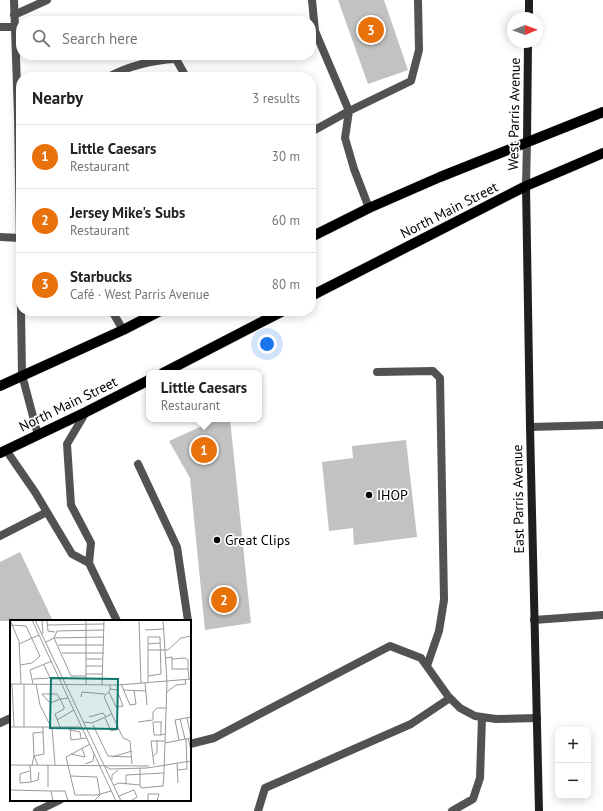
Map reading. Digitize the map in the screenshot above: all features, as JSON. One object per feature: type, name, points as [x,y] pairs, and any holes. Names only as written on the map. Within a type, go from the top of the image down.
[{"type":"main road","points":[[316,234],[369,208],[440,176],[603,112]]},
{"type":"main road","name":"North Main Street","points":[[316,293],[526,186],[603,153]]},
{"type":"main road","points":[[0,386],[150,316]]},
{"type":"main road","points":[[169,370],[273,316]]},
{"type":"main road","name":"North Main Street","points":[[3,452],[146,382]]},
{"type":"street","points":[[14,0],[16,56]]},
{"type":"street","points":[[14,15],[47,0]]},
{"type":"street","points":[[312,0],[313,16]]},
{"type":"street","points":[[316,129],[410,81],[419,50],[418,0]]},
{"type":"street","points":[[529,0],[529,12]]},
{"type":"street","points":[[0,27],[14,27]]},
{"type":"street","points":[[316,37],[349,111],[345,138],[354,169],[369,208]]},
{"type":"street","name":"West Parris Avenue","points":[[526,186],[528,48]]},
{"type":"street","points":[[16,60],[17,72]]},
{"type":"street","points":[[118,72],[160,60]]},
{"type":"street","points":[[177,60],[183,72]]},
{"type":"street","name":"East Parris Avenue","points":[[526,186],[534,620],[540,811]]},
{"type":"street","points":[[0,237],[16,238]]},
{"type":"street","points":[[21,316],[22,375],[38,435]]},
{"type":"street","points":[[115,316],[123,330]]},
{"type":"street","points":[[378,372],[432,370],[440,378],[444,600],[440,631],[427,666]]},
{"type":"street","points":[[86,412],[67,444],[71,505],[91,543],[89,563],[117,620]]},
{"type":"street","points":[[530,427],[603,425]]},
{"type":"street","points":[[3,452],[35,492],[72,554],[89,563]]},
{"type":"street","points":[[138,464],[177,546],[188,620]]},
{"type":"street","points":[[0,536],[47,512]]},
{"type":"street","points":[[534,620],[603,615]]},
{"type":"street","points":[[191,744],[214,738],[390,646],[421,658],[450,698],[460,708],[475,716],[496,719],[537,718]]},
{"type":"street","points":[[258,811],[265,788],[411,724],[450,698]]},
{"type":"street","points":[[452,811],[473,799],[480,778],[482,717]]},
{"type":"street","points":[[0,723],[10,718]]},
{"type":"street","points":[[37,811],[58,801]]},
{"type":"building","points":[[338,0],[384,0],[408,70],[368,84]]},
{"type":"building","points":[[211,422],[230,422],[251,623],[205,630],[190,478],[169,441]]},
{"type":"building","name":"IHOP","points":[[406,440],[417,537],[354,545],[353,528],[329,531],[322,462],[353,458],[352,446]]},
{"type":"building","points":[[20,552],[53,620],[0,621],[0,562]]},
{"type":"place","name":"Starbucks","points":[[371,30]]},
{"type":"place","name":"Little Caesars","points":[[204,450]]},
{"type":"place","name":"IHOP","points":[[369,495]]},
{"type":"place","name":"Great Clips","points":[[217,540]]},
{"type":"place","name":"Jersey Mike's Subs","points":[[224,600]]}]
